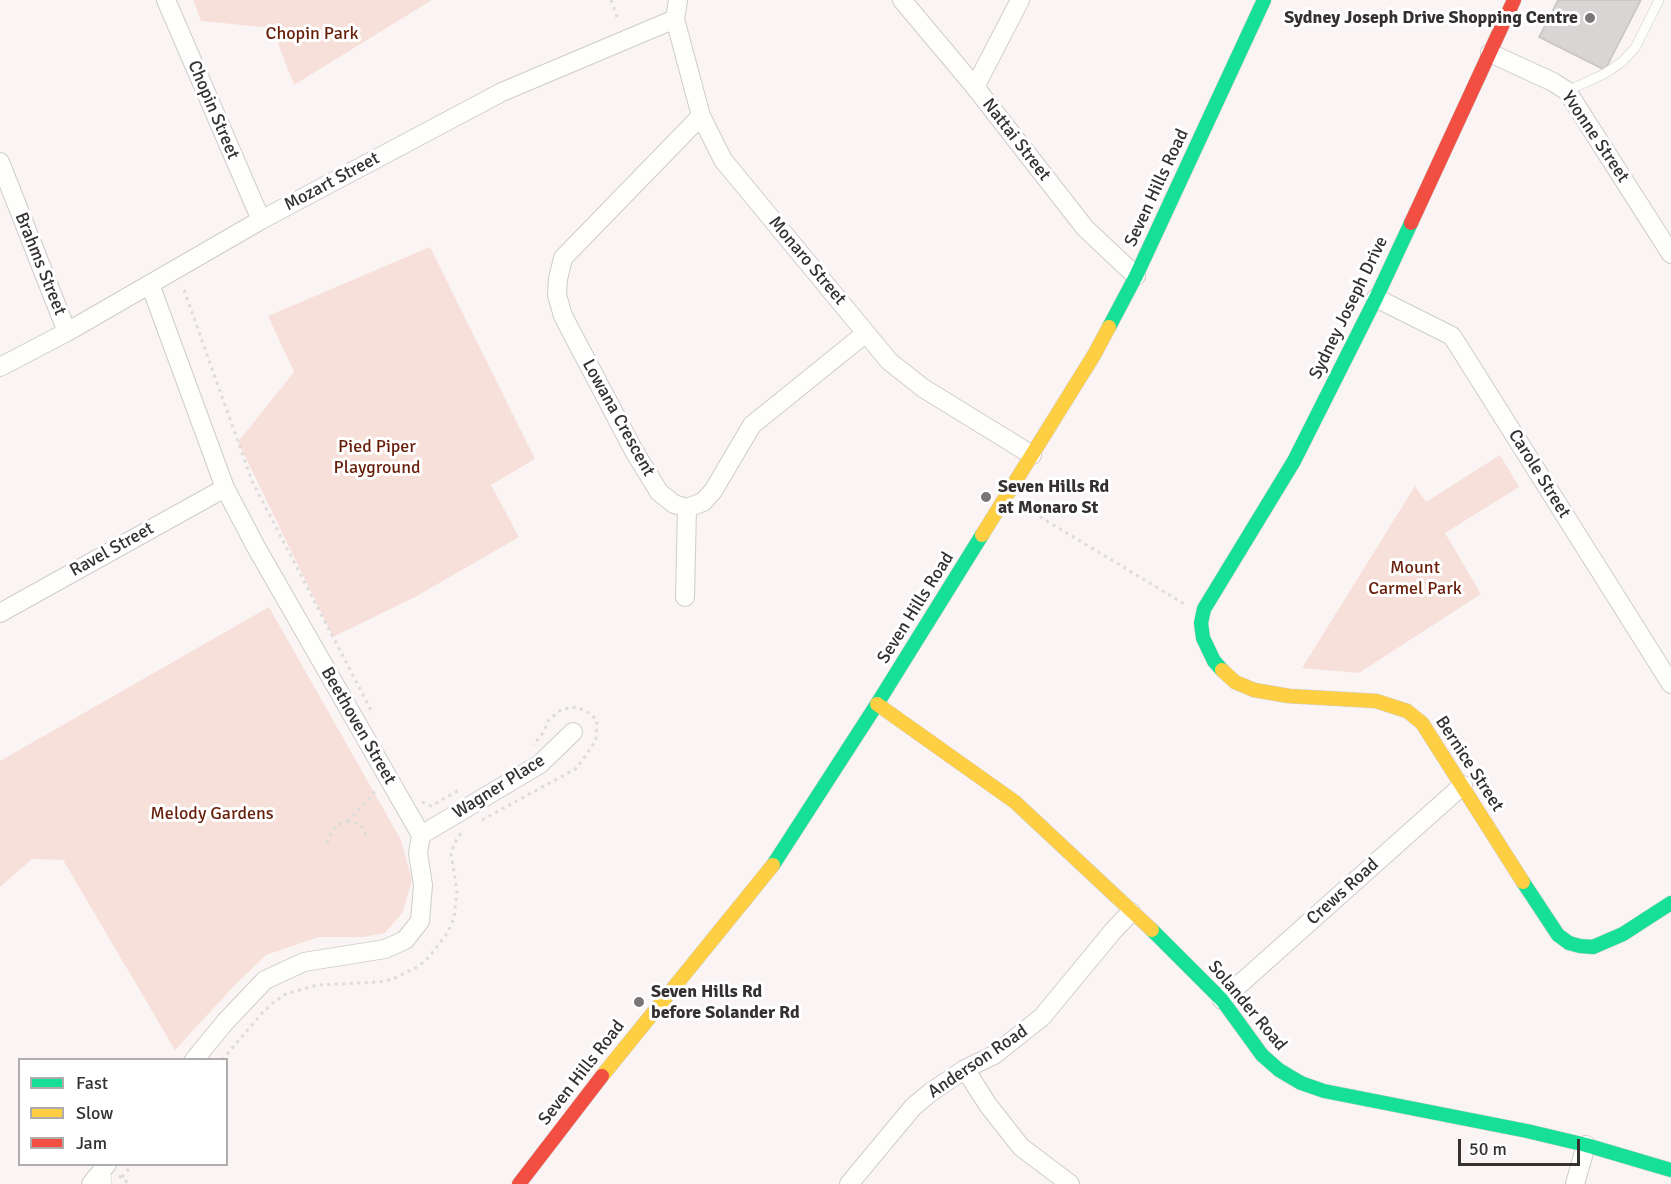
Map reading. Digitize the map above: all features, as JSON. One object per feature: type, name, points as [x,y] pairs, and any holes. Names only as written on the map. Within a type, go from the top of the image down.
[{"type":"street","name":"Chopin Street","points":[[166,0],[261,220]]},
{"type":"street","name":"Monaro Street","points":[[678,0],[675,19],[701,116],[723,160],[889,361],[923,388],[1032,455]]},
{"type":"street","name":"Nattai Street","points":[[902,0],[975,87],[1085,228],[1136,276]]},
{"type":"street","points":[[975,87],[1020,0]]},
{"type":"street","name":"Seven Hills Road","points":[[519,1184],[616,1057],[769,871],[877,704],[1094,355],[1136,276],[1264,0]]},
{"type":"street","name":"Sydney Joseph Drive","points":[[1202,619],[1204,609],[1294,461],[1376,298],[1514,0]]},
{"type":"street","name":"Mozart Street","points":[[0,367],[67,332],[261,220],[502,92],[675,19]]},
{"type":"street","name":"Yvonne Street","points":[[1490,53],[1553,81],[1567,92],[1671,254]]},
{"type":"street","name":"Lowana Crescent","points":[[687,508],[674,504],[660,492],[634,451],[563,316],[557,295],[563,258],[701,116]]},
{"type":"street","name":"Brahms Street","points":[[0,162],[67,332]]},
{"type":"street","name":"Beethoven Street","points":[[150,284],[225,488],[256,547],[421,835]]},
{"type":"street","name":"Carole Street","points":[[1376,298],[1452,336],[1671,684]]},
{"type":"street","points":[[685,597],[687,508],[704,502],[713,491],[752,425],[866,333]]},
{"type":"street","name":"Ravel Street","points":[[0,613],[225,488]]},
{"type":"street","name":"Bernice Street","points":[[1202,619],[1203,638],[1214,661],[1235,682],[1254,690],[1301,697],[1376,701],[1407,711],[1422,723],[1558,935],[1569,943],[1593,947],[1623,934],[1671,903]]},
{"type":"street","name":"Solander Road","points":[[877,704],[1015,802],[1058,840],[1131,912],[1174,950],[1222,1000],[1262,1055],[1279,1070],[1301,1083],[1324,1091],[1527,1131],[1586,1145],[1671,1170]]},
{"type":"street","name":"Wagner Place","points":[[421,835],[540,764],[573,732]]},
{"type":"street","name":"Crews Road","points":[[1222,1000],[1463,785]]},
{"type":"street","points":[[195,1058],[265,980],[304,962],[385,949],[405,940],[420,921],[423,885],[418,853],[421,835]]},
{"type":"street","name":"Anderson Road","points":[[849,1184],[913,1107],[965,1069],[994,1055],[1042,1017],[1131,912]]},
{"type":"street","points":[[965,1069],[988,1105],[1021,1147],[1070,1184]]},
{"type":"street","points":[[1575,1184],[1586,1145]]},
{"type":"street","points":[[91,1184],[106,1172]]},
{"type":"lane","points":[[1567,92],[1604,74],[1628,55],[1635,48],[1659,0]]},
{"type":"path","points":[[611,0],[617,17]]},
{"type":"path","points":[[1027,509],[1202,619]]},
{"type":"path","points":[[327,843],[332,831],[340,824],[349,821],[372,794],[389,780]]},
{"type":"path","points":[[349,821],[361,825],[366,835]]},
{"type":"path","points":[[121,1177],[131,1166]]},
{"type":"green space","name":"Chopin Park","points":[[193,0],[432,0],[294,85],[272,28],[201,21]]},
{"type":"green space","name":"Pied Piper Playground","points":[[430,247],[535,459],[491,485],[519,537],[417,596],[333,637],[238,442],[294,372],[268,316]]},
{"type":"green space","name":"Mount Carmel Park","points":[[1500,455],[1519,487],[1445,533],[1481,594],[1359,673],[1302,668],[1415,486],[1426,502]]},
{"type":"green space","name":"Melody Gardens","points":[[269,607],[401,840],[412,880],[403,912],[385,933],[363,937],[319,937],[266,955],[175,1050],[63,860],[32,859],[0,887],[0,761]]},
{"type":"building","name":"Sydney Joseph Drive Shopping Centre","points":[[1558,0],[1641,0],[1605,70],[1539,37]]},
{"type":"traffic: fast","points":[[1109,327],[1136,276],[1264,0]]},
{"type":"traffic: fast","points":[[1222,670],[1214,661],[1203,638],[1201,623],[1204,609],[1294,461],[1411,223]]},
{"type":"traffic: fast","points":[[773,865],[982,535]]},
{"type":"traffic: fast","points":[[1523,882],[1558,935],[1569,943],[1580,946],[1593,947],[1623,934],[1671,903]]},
{"type":"traffic: fast","points":[[1152,930],[1222,1000],[1262,1055],[1279,1070],[1301,1083],[1324,1091],[1527,1131],[1586,1145],[1671,1170]]},
{"type":"traffic: slow","points":[[982,535],[1109,327]]},
{"type":"traffic: slow","points":[[1222,670],[1235,682],[1254,690],[1289,696],[1376,701],[1407,711],[1422,723],[1523,882]]},
{"type":"traffic: slow","points":[[877,704],[1015,802],[1152,930]]},
{"type":"traffic: slow","points":[[602,1076],[773,865]]},
{"type":"traffic: jam","points":[[1411,223],[1514,0]]},
{"type":"traffic: jam","points":[[519,1184],[602,1076]]},
{"type":"place","name":"Sydney Joseph Drive Shopping Centre","points":[[1590,18]]},
{"type":"place","name":"Seven Hills Rd at Monaro St","points":[[986,497]]},
{"type":"place","name":"Seven Hills Rd before Solander Rd","points":[[639,1002]]}]
